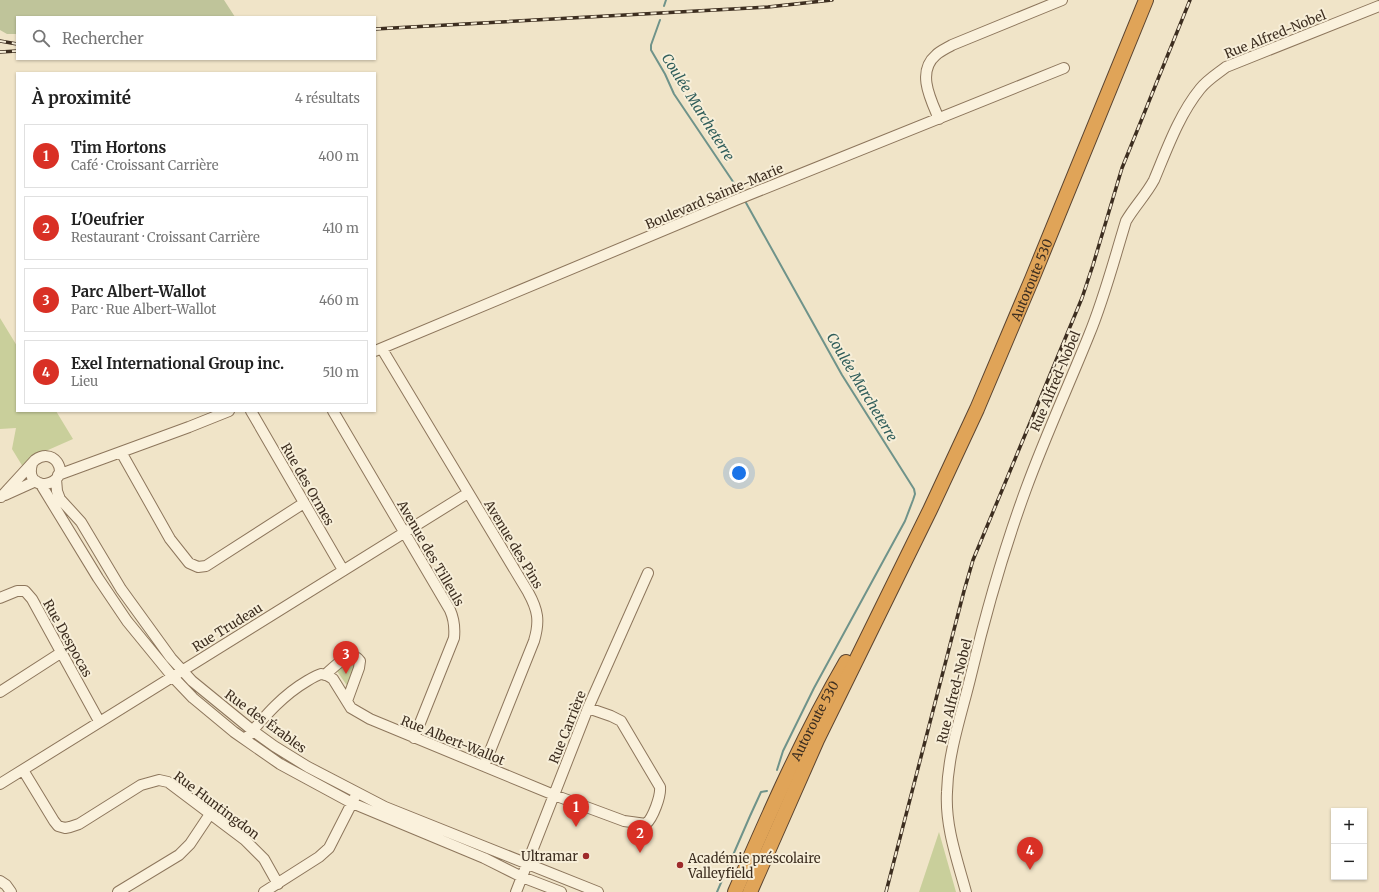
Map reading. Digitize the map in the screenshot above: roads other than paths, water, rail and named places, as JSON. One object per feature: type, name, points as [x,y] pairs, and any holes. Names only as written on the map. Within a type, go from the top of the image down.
[{"type":"highway","name":"Autoroute 530","points":[[750,892],[818,740],[950,469],[990,379],[1146,0]]},
{"type":"highway","name":"Autoroute 530","points":[[736,892],[768,816],[815,720],[840,672],[907,556]]},
{"type":"street","points":[[939,119],[928,90],[926,76],[928,64],[936,54],[952,45],[1062,0]]},
{"type":"street","name":"Rue Alfred-Nobel","points":[[966,892],[951,838],[947,813],[948,772],[953,750],[981,634],[1026,488],[1089,334],[1126,222],[1154,180],[1187,107],[1201,88],[1211,78],[1226,67],[1379,6]]},
{"type":"street","name":"Boulevard Sainte-Marie","points":[[378,350],[736,200],[1064,68]]},
{"type":"street","name":"Avenue des Pins","points":[[378,350],[468,493],[528,592],[536,608],[538,616],[537,632],[484,766]]},
{"type":"street","points":[[0,497],[38,482],[49,484],[57,477],[85,464],[226,412]]},
{"type":"street","name":"Rue des Ormes","points":[[251,412],[342,570]]},
{"type":"street","name":"Avenue des Tilleuls","points":[[334,412],[450,610],[454,623],[455,630],[452,645],[414,738]]},
{"type":"street","points":[[121,452],[170,539],[189,563],[198,567],[206,566],[304,503]]},
{"type":"street","points":[[0,497],[39,457],[49,456],[56,462],[59,470],[57,477]]},
{"type":"street","points":[[56,462],[85,464]]},
{"type":"street","points":[[32,464],[31,474],[38,482]]},
{"type":"street","name":"Rue des Érables","points":[[57,477],[57,491],[60,499],[81,522],[121,589],[181,670],[192,681],[252,730],[308,768],[385,807],[598,892]]},
{"type":"street","name":"Rue des Érables","points":[[38,482],[120,612],[172,676],[193,698],[244,739],[280,764],[352,803],[484,858],[522,877],[561,892]]},
{"type":"street","name":"Rue Trudeau","points":[[0,784],[181,670],[468,493]]},
{"type":"street","name":"Rue Carrière","points":[[516,892],[588,708],[648,573]]},
{"type":"street","name":"Rue Despocas","points":[[0,598],[17,591],[25,591],[32,599],[99,721]]},
{"type":"street","points":[[0,692],[62,652]]},
{"type":"street","points":[[244,739],[277,703],[287,695],[314,677],[320,674],[325,675],[348,657],[353,656],[359,658],[360,662],[346,701]]},
{"type":"street","name":"Rue Albert-Wallot","points":[[325,675],[330,676],[351,708],[370,719],[554,795],[631,822],[646,824],[652,816],[660,795],[660,787],[620,722],[611,716],[588,708]]},
{"type":"street","name":"Rue Huntingdon","points":[[23,770],[54,822],[58,826],[65,828],[79,824],[141,785],[158,780],[168,782],[255,849],[264,859],[278,884]]},
{"type":"street","points":[[264,892],[319,857],[329,848],[357,792]]},
{"type":"street","points":[[118,892],[179,855],[190,844],[210,814]]},
{"type":"street","points":[[0,881],[6,884],[11,892]]},
{"type":"waterway","name":"Coulée Marcheterre","points":[[664,6],[666,0]]},
{"type":"waterway","name":"Coulée Marcheterre","points":[[660,20],[651,45],[651,50],[665,74],[674,94],[742,195]]},
{"type":"waterway","name":"Coulée Marcheterre","points":[[745,201],[842,375],[914,489],[915,494],[905,521],[814,688],[783,751],[777,770]]},
{"type":"waterway","name":"Coulée Marcheterre","points":[[717,892],[761,792],[767,791]]},
{"type":"railway","points":[[376,29],[768,7],[832,0]]},
{"type":"railway","points":[[886,892],[973,560],[1082,298],[1122,168],[1190,0]]},
{"type":"railway","points":[[0,41],[16,44]]},
{"type":"railway","points":[[0,52],[16,51]]},
{"type":"place","name":"Parc Albert-Wallot","points":[[346,674]]},
{"type":"place","name":"Tim Hortons","points":[[576,827]]},
{"type":"place","name":"L'Oeufrier","points":[[640,853]]},
{"type":"place","name":"Ultramar","points":[[586,856]]},
{"type":"place","name":"Académie préscolaire Valleyfield","points":[[680,865]]},
{"type":"place","name":"Exel International Group inc.","points":[[1030,870]]}]
